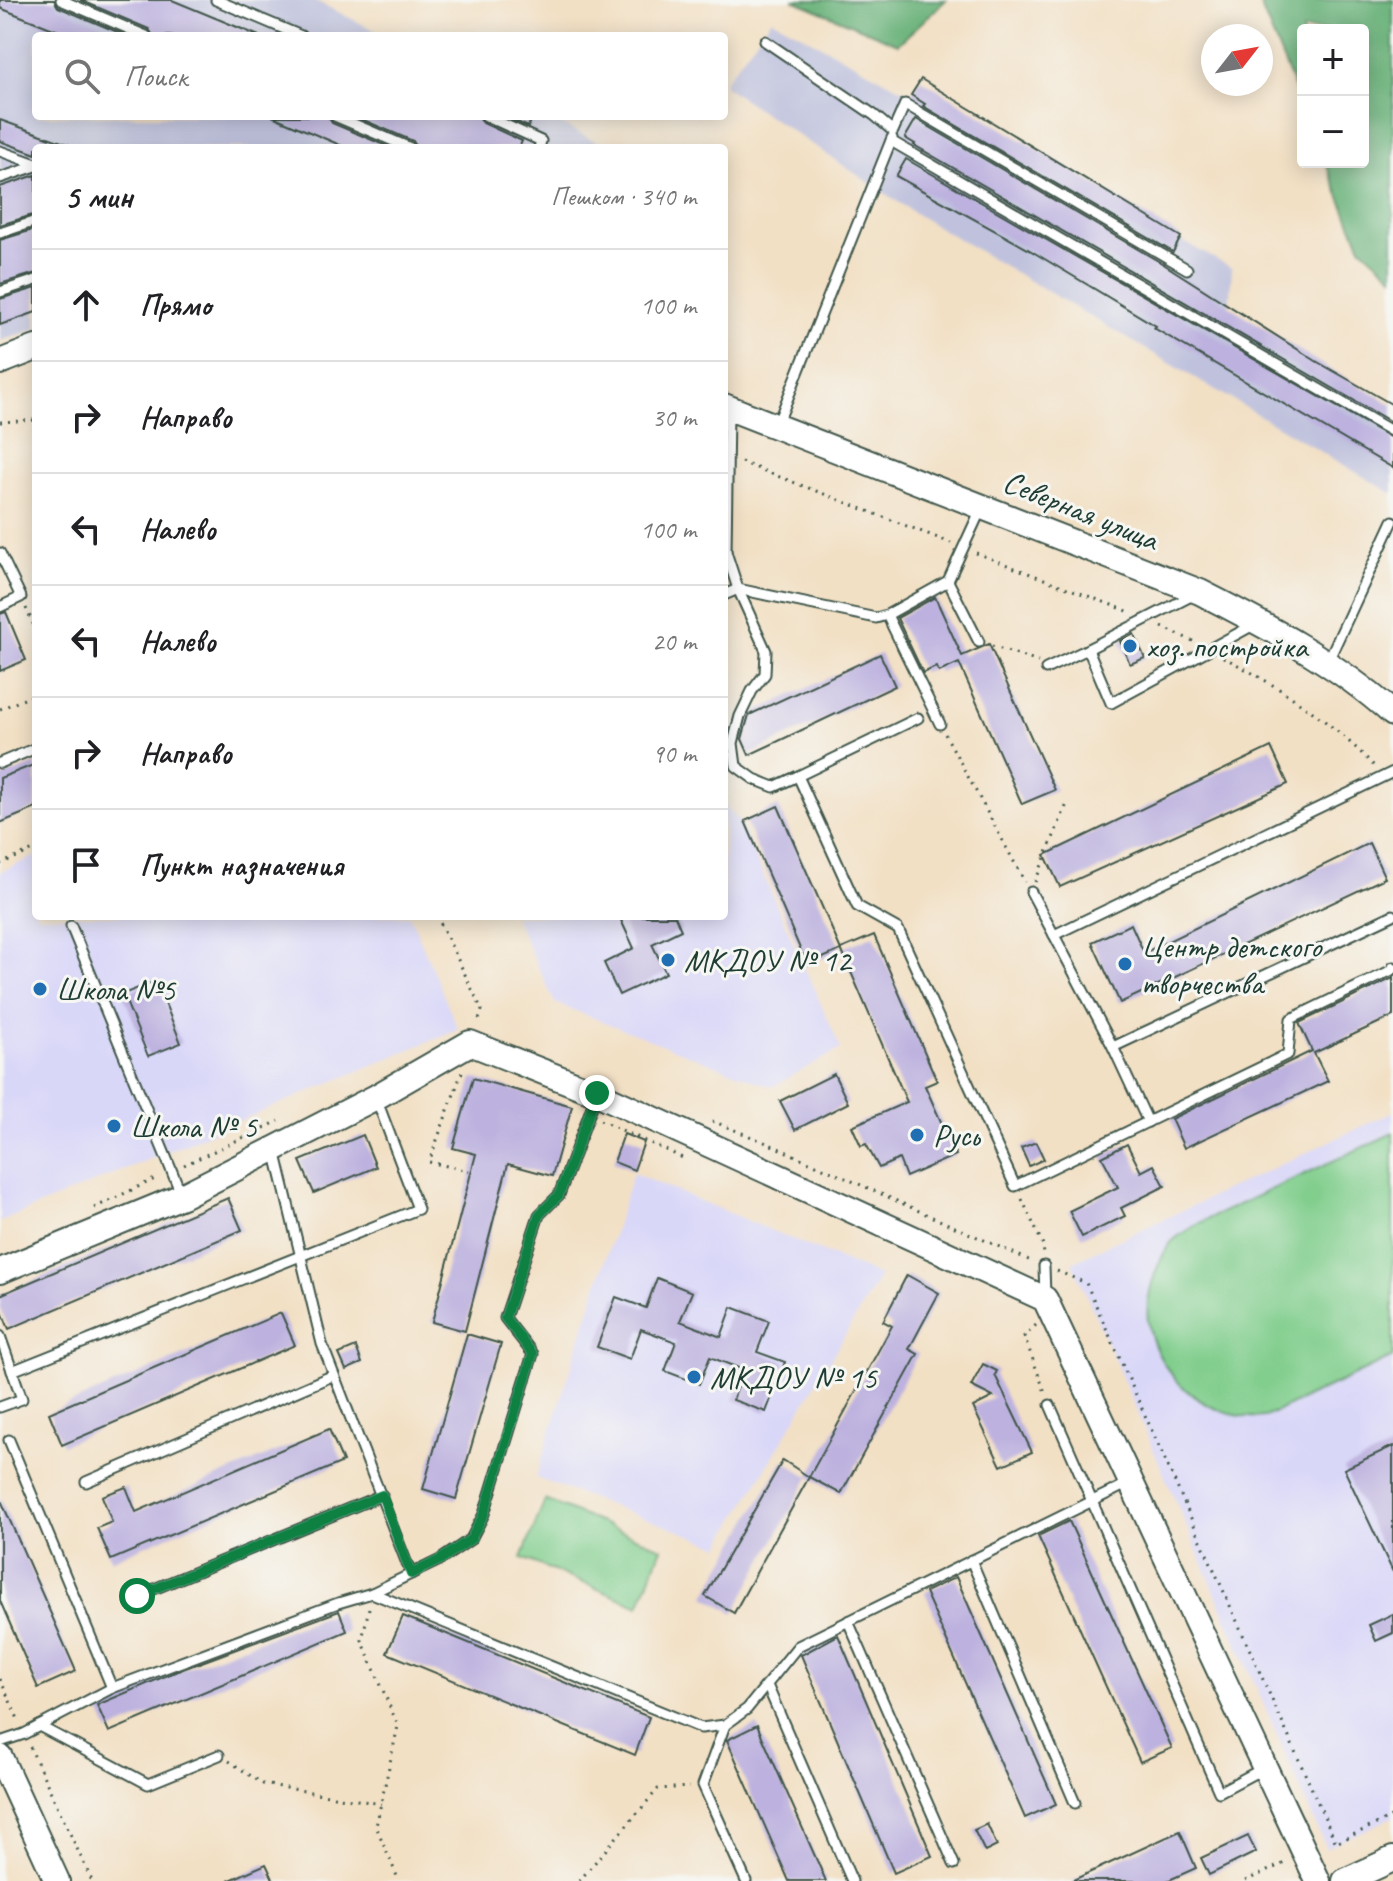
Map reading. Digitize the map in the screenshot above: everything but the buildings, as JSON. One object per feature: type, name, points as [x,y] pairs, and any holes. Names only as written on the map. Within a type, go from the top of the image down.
[{"type":"street","points":[[0,362],[32,350]]},
{"type":"street","name":"Северная улица","points":[[728,408],[1200,592],[1259,622],[1326,664],[1393,714]]},
{"type":"street","points":[[0,1271],[182,1196],[376,1097],[470,1043],[594,1102],[1045,1299],[1318,1881]]},
{"type":"street","points":[[0,1757],[57,1881]]},
{"type":"street","points":[[1345,1881],[1372,1875],[1393,1859]]},
{"type":"lane","points":[[61,0],[137,32]]},
{"type":"lane","points":[[216,0],[292,32]]},
{"type":"lane","points":[[765,41],[874,115],[892,136],[1393,432]]},
{"type":"lane","points":[[777,425],[905,104],[1187,269]]},
{"type":"lane","points":[[344,120],[401,144]]},
{"type":"lane","points":[[495,120],[541,141],[540,144]]},
{"type":"lane","points":[[0,151],[32,163]]},
{"type":"lane","points":[[0,178],[32,166]]},
{"type":"lane","points":[[0,233],[32,222]]},
{"type":"lane","points":[[0,292],[32,281]]},
{"type":"lane","points":[[728,593],[738,589],[876,618],[887,615],[948,581],[983,506]]},
{"type":"lane","points":[[1326,664],[1393,521]]},
{"type":"lane","points":[[0,553],[21,597],[0,607]]},
{"type":"lane","points":[[728,561],[766,651],[767,667],[740,716],[733,743],[736,766],[754,779],[774,787],[918,718]]},
{"type":"lane","points":[[948,581],[979,642]]},
{"type":"lane","points":[[1046,669],[1200,592]]},
{"type":"lane","points":[[887,615],[940,724]]},
{"type":"lane","points":[[1088,649],[1111,703],[1259,622]]},
{"type":"lane","points":[[0,763],[32,750]]},
{"type":"lane","points":[[1054,935],[1388,774]]},
{"type":"lane","points":[[798,776],[857,906],[898,929],[1015,1186],[1288,1054],[1291,1019],[1393,967]]},
{"type":"lane","points":[[1031,892],[1113,1047],[1148,1122]]},
{"type":"lane","points":[[1113,1047],[1393,915]]},
{"type":"lane","points":[[71,926],[182,1196]]},
{"type":"lane","points":[[12,1371],[418,1209],[376,1097]]},
{"type":"lane","points":[[0,1742],[24,1734],[112,1688],[372,1593],[440,1560],[471,1539],[484,1514],[533,1354],[505,1318],[539,1215],[559,1195],[594,1102]]},
{"type":"lane","points":[[275,1150],[322,1344],[411,1574]]},
{"type":"lane","points":[[1044,1266],[1045,1299]]},
{"type":"lane","points":[[0,1336],[22,1399],[0,1407]]},
{"type":"lane","points":[[86,1482],[334,1375]]},
{"type":"lane","points":[[1050,1405],[1219,1792],[1264,1767]]},
{"type":"lane","points":[[9,1440],[112,1688]]},
{"type":"lane","points":[[372,1593],[701,1728],[725,1725],[747,1709],[798,1646],[1130,1482]]},
{"type":"lane","points":[[137,1596],[382,1495]]},
{"type":"lane","points":[[971,1560],[1075,1803]]},
{"type":"lane","points":[[848,1621],[954,1864]]},
{"type":"lane","points":[[767,1685],[852,1881]]},
{"type":"lane","points":[[725,1725],[703,1785],[746,1881]]},
{"type":"lane","points":[[39,1726],[148,1784],[219,1755]]},
{"type":"path","points":[[0,422],[32,420]]},
{"type":"path","points":[[728,457],[1147,619],[1251,672],[1313,711],[1388,774]]},
{"type":"path","points":[[21,597],[32,621]]},
{"type":"path","points":[[979,642],[1042,663],[1046,669]]},
{"type":"path","points":[[0,709],[32,696]]},
{"type":"path","points":[[940,724],[1031,892]]},
{"type":"path","points":[[1031,892],[1067,804]]},
{"type":"path","points":[[0,864],[32,851]]},
{"type":"path","points":[[594,1102],[602,1122],[687,1160]]},
{"type":"path","points":[[86,1211],[283,1119]]},
{"type":"path","points":[[709,1120],[1086,1283],[1336,1843],[1393,1816]]},
{"type":"path","points":[[1015,1186],[1043,1245]]},
{"type":"path","points":[[1036,1325],[1024,1336],[1050,1405]]},
{"type":"path","points":[[372,1593],[362,1640],[398,1726],[376,1826],[399,1881]]},
{"type":"path","points":[[0,1679],[92,1881]]},
{"type":"path","points":[[219,1755],[263,1784],[381,1804]]},
{"type":"path","points":[[579,1881],[658,1789],[703,1785]]},
{"type":"path","points":[[1245,1881],[1287,1862]]},
{"type":"shaded area","points":[[0,0],[314,0],[378,32],[32,32],[32,120],[553,120],[601,144],[32,144],[32,330],[0,341]]},
{"type":"shaded area","points":[[772,19],[1232,268],[1228,323],[1393,418],[1393,494],[919,216],[728,89],[728,77]]},
{"type":"shaded area","name":"МКДОУ № 12","points":[[728,809],[739,821],[841,1049],[772,1087],[555,1003],[516,920],[728,920]]},
{"type":"shaded area","name":"Школа № 5","points":[[32,858],[32,920],[412,920],[458,1029],[0,1222],[0,872]]},
{"type":"shaded area","points":[[1393,1112],[1393,1817],[1326,1848],[1072,1262]]},
{"type":"shaded area","name":"МКДОУ № 15","points":[[633,1173],[880,1276],[720,1546],[536,1478]]},
{"type":"green space","points":[[793,0],[946,0],[898,44]]},
{"type":"green space","points":[[1258,0],[1393,0],[1393,276],[1361,247],[1328,168],[1369,168],[1369,24],[1297,24],[1297,94],[1273,36],[1273,24],[1268,24]]},
{"type":"green space","points":[[1393,1133],[1393,1357],[1265,1417],[1244,1417],[1224,1412],[1188,1392],[1162,1360],[1148,1321],[1152,1282],[1169,1245],[1199,1223]]},
{"type":"green space","points":[[545,1500],[662,1548],[639,1606],[522,1558]]},
{"type":"place","name":"хоз. постройка","points":[[1130,646]]},
{"type":"place","name":"МКДОУ № 12","points":[[668,960]]},
{"type":"place","name":"Центр детского творчества","points":[[1125,964]]},
{"type":"place","name":"Школа №5","points":[[40,989]]},
{"type":"place","name":"Школа № 5","points":[[114,1126]]},
{"type":"place","name":"Русь","points":[[917,1135]]},
{"type":"place","name":"МКДОУ № 15","points":[[694,1377]]},
{"type":"route","points":[[137,1596],[382,1495],[411,1574],[440,1560],[471,1539],[484,1514],[533,1354],[505,1318],[539,1215],[559,1195],[597,1093]]}]
